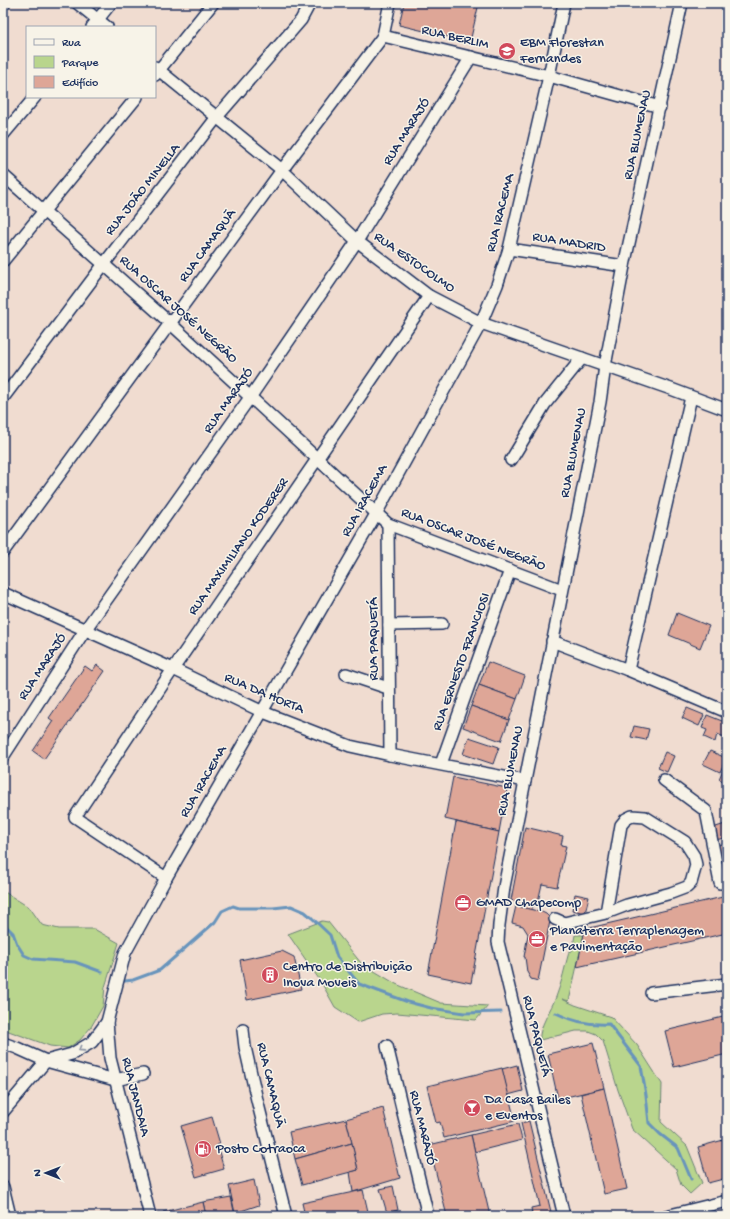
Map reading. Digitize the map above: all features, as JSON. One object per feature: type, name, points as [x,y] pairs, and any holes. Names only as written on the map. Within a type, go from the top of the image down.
[{"type":"street","points":[[77,3],[99,25],[111,3]]},
{"type":"street","points":[[156,71],[213,3]]},
{"type":"street","name":"RUA JOÃO MINELLA","points":[[3,398],[104,264],[218,117],[301,20],[310,3]]},
{"type":"street","points":[[383,36],[390,3]]},
{"type":"street","name":"RUA IRACEMA","points":[[116,984],[125,953],[166,878],[376,514],[480,323],[497,285],[509,249],[549,76],[564,3]]},
{"type":"street","name":"RUA BLUMENAU","points":[[500,910],[600,402],[605,366],[624,266],[682,3]]},
{"type":"street","name":"RUA BERLIM","points":[[383,36],[549,76],[660,107]]},
{"type":"street","name":"RUA CAMAQUÃ","points":[[3,552],[282,170],[383,36]]},
{"type":"street","name":"RUA MARAJÓ","points":[[3,757],[85,630],[251,396],[357,241],[471,57]]},
{"type":"street","name":"RUA ESTOCOLMO","points":[[156,71],[218,117],[282,170],[357,241],[430,296],[480,323],[727,410]]},
{"type":"street","points":[[3,136],[33,98]]},
{"type":"street","points":[[3,261],[137,98]]},
{"type":"street","name":"RUA OSCAR JOSÉ NEGRÃO","points":[[3,175],[251,396],[388,524],[562,590]]},
{"type":"street","name":"RUA MADRID","points":[[509,249],[624,266]]},
{"type":"street","name":"RUA MAXIMILIANO KODERER","points":[[166,878],[75,817],[173,669],[430,296]]},
{"type":"street","points":[[511,460],[545,404],[582,358]]},
{"type":"street","points":[[628,670],[691,397]]},
{"type":"street","name":"RUA PAQUETÁ","points":[[388,524],[388,688],[390,755]]},
{"type":"street","name":"RUA ERNESTO FRANCIOSI","points":[[441,764],[510,570]]},
{"type":"street","name":"RUA DA HORTA","points":[[3,593],[173,669],[263,712],[350,746],[526,781]]},
{"type":"street","points":[[389,625],[442,624]]},
{"type":"street","points":[[552,641],[628,670],[727,712]]},
{"type":"street","points":[[346,674],[388,688]]},
{"type":"street","points":[[664,780],[706,811],[723,882]]},
{"type":"street","points":[[555,920],[564,923],[606,912],[688,887],[691,883],[696,865],[694,856],[685,842],[645,817],[632,816],[626,818],[622,825],[606,912]]},
{"type":"street","name":"RUA PAQUETÁ","points":[[500,910],[498,942],[502,963],[520,1031],[564,1216]]},
{"type":"street","name":"RUA JANDAIA","points":[[116,984],[107,1022],[110,1058],[150,1216]]},
{"type":"street","points":[[651,993],[727,984]]},
{"type":"street","points":[[3,1112],[46,1061],[72,1054],[92,1042],[107,1022]]},
{"type":"street","name":"RUA CAMAQUÃ","points":[[243,1030],[245,1047],[257,1100],[286,1216]]},
{"type":"street","points":[[3,1043],[46,1061],[115,1080],[143,1074]]},
{"type":"street","name":"RUA MARAJÓ","points":[[387,1046],[428,1216]]},
{"type":"street","points":[[3,1187],[10,1216]]},
{"type":"street","points":[[666,1216],[700,1212],[727,1201]]},
{"type":"green space","points":[[3,891],[30,908],[42,925],[59,929],[94,929],[119,943],[105,987],[103,1006],[91,1027],[80,1040],[68,1048],[50,1046],[3,1029]]},
{"type":"green space","points":[[322,921],[328,922],[361,963],[396,984],[441,1003],[488,1006],[476,1020],[397,1013],[382,1014],[358,1022],[335,1007],[321,982],[288,934]]},
{"type":"green space","points":[[575,935],[584,935],[569,1001],[562,999],[611,1017],[637,1045],[662,1084],[661,1122],[687,1146],[702,1183],[690,1194],[681,1185],[676,1169],[632,1129],[603,1041],[596,1034],[588,1031],[576,1031],[540,1040],[543,1024],[554,1002],[562,980],[569,952],[572,951]]},
{"type":"building","points":[[404,3],[479,3],[470,42],[399,25]]},
{"type":"building","points":[[677,613],[709,626],[700,648],[669,635]]},
{"type":"building","points":[[488,662],[525,676],[517,699],[479,685]]},
{"type":"building","points":[[97,665],[105,671],[44,759],[33,751],[53,721],[49,718],[85,666],[92,671]]},
{"type":"building","points":[[479,685],[517,699],[509,720],[471,706]]},
{"type":"building","points":[[471,706],[509,720],[501,741],[463,727]]},
{"type":"building","points":[[687,708],[704,715],[699,726],[682,718]]},
{"type":"building","points":[[707,715],[727,723],[727,738],[717,734],[715,742],[704,737],[707,730],[702,728]]},
{"type":"building","points":[[634,726],[649,729],[646,740],[631,737]]},
{"type":"building","points":[[469,737],[499,747],[493,764],[463,754]]},
{"type":"building","points":[[710,751],[726,758],[720,772],[703,764]]},
{"type":"building","points":[[665,752],[674,756],[667,772],[658,768]]},
{"type":"building","points":[[727,760],[727,783],[719,779]]},
{"type":"building","points":[[453,777],[507,788],[499,832],[445,819]]},
{"type":"building","name":"GMAD Chapecomp","points":[[456,822],[499,832],[471,983],[428,974]]},
{"type":"building","points":[[725,824],[727,837],[716,840],[713,828]]},
{"type":"building","points":[[525,827],[563,836],[561,845],[566,846],[557,887],[542,884],[537,906],[533,905],[532,910],[516,906],[517,902],[511,900]]},
{"type":"building","points":[[727,843],[727,857],[721,858],[718,845]]},
{"type":"building","points":[[575,894],[589,897],[585,913],[572,910]]},
{"type":"building","points":[[727,896],[727,933],[577,967],[585,929]]},
{"type":"building","name":"Planaterra Terraplenagem e Pavimentação","points":[[516,906],[542,912],[549,917],[550,921],[538,981],[531,979],[527,972],[524,957],[528,934],[523,926],[512,923]]},
{"type":"building","name":"Centro de Distribuição Inova Moveis","points":[[282,951],[294,957],[301,989],[247,1000],[240,960]]},
{"type":"building","points":[[727,1016],[727,1054],[674,1067],[665,1031]]},
{"type":"building","points":[[593,1043],[604,1088],[558,1099],[548,1054]]},
{"type":"building","points":[[517,1065],[523,1091],[508,1095],[502,1069]]},
{"type":"building","name":"Da Casa Bailes e Eventos","points":[[502,1068],[515,1121],[444,1138],[440,1122],[436,1123],[427,1086]]},
{"type":"building","points":[[604,1088],[627,1189],[604,1194],[581,1094]]},
{"type":"building","points":[[383,1108],[400,1178],[353,1192],[350,1172],[358,1170],[346,1119]]},
{"type":"building","name":"Posto Cotraoca","points":[[212,1117],[220,1144],[217,1145],[224,1169],[196,1177],[181,1126]]},
{"type":"building","points":[[346,1119],[352,1143],[295,1159],[289,1132]]},
{"type":"building","points":[[529,1121],[552,1216],[527,1216],[532,1214],[531,1208],[540,1206],[521,1123]]},
{"type":"building","points":[[518,1124],[522,1140],[475,1152],[471,1135]]},
{"type":"building","points":[[471,1135],[490,1216],[447,1216],[429,1145]]},
{"type":"building","points":[[727,1139],[727,1178],[708,1183],[698,1147]]},
{"type":"building","points":[[352,1143],[358,1170],[302,1185],[295,1159]]},
{"type":"building","points":[[254,1180],[259,1205],[235,1213],[229,1186]]},
{"type":"building","points":[[393,1186],[398,1210],[387,1213],[380,1189]]},
{"type":"building","points":[[363,1190],[369,1216],[305,1216],[302,1203]]},
{"type":"building","points":[[231,1197],[235,1216],[206,1216],[203,1202]]},
{"type":"building","points":[[203,1202],[206,1216],[164,1216],[163,1212]]},
{"type":"waterway","points":[[125,981],[133,980],[160,970],[215,922],[222,911],[233,906],[239,908],[273,908],[291,906],[305,912],[330,935],[337,957],[359,984],[408,1002],[431,1008],[464,1013],[501,1012]]},
{"type":"waterway","points":[[3,927],[7,927],[13,933],[17,944],[24,955],[33,959],[75,962],[102,972]]},
{"type":"waterway","points":[[556,1013],[569,1019],[581,1022],[609,1024],[641,1066],[649,1123],[678,1148],[691,1179]]},
{"type":"place","name":"EBM Florestan Fernandes","points":[[507,51]]},
{"type":"place","name":"GMAD Chapecomp","points":[[463,903]]},
{"type":"place","name":"Planaterra Terraplenagem e Pavimentação","points":[[537,939]]},
{"type":"place","name":"Centro de Distribuição Inova Moveis","points":[[270,975]]},
{"type":"place","name":"Da Casa Bailes e Eventos","points":[[472,1108]]},
{"type":"place","name":"Posto Cotraoca","points":[[203,1149]]}]
